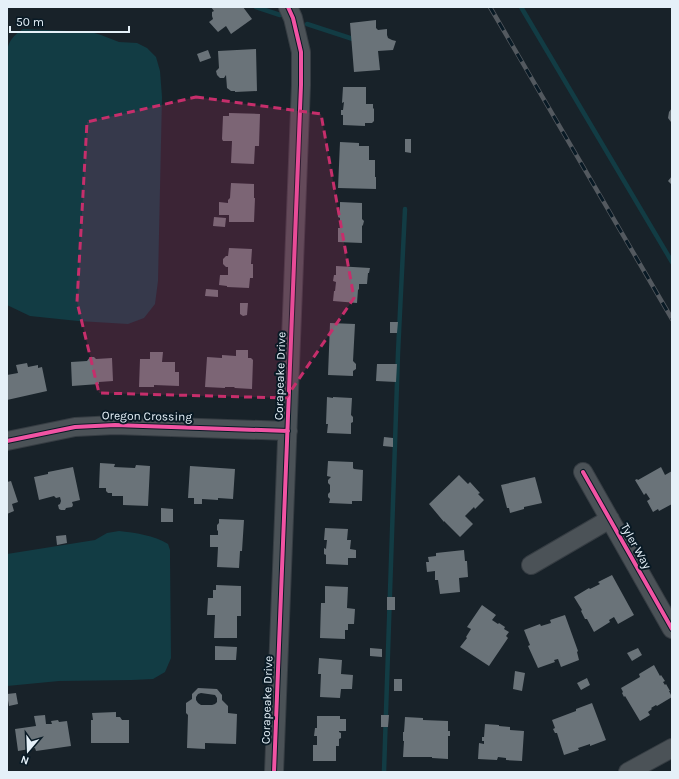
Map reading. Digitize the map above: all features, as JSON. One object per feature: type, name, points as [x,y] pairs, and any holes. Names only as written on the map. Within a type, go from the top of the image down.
[{"type":"street","name":"Corapeake Drive","points":[[274,772],[301,85],[301,52],[293,18],[288,7]]},
{"type":"street","name":"Oregon Crossing","points":[[7,441],[75,427],[115,425],[288,431]]},
{"type":"street","name":"Tyler Way","points":[[583,472],[672,629]]},
{"type":"street","points":[[531,565],[610,519]]},
{"type":"street","points":[[628,772],[672,748]]},
{"type":"highlighted area","points":[[196,97],[321,114],[354,298],[286,398],[99,393],[77,302],[87,122]]},
{"type":"water","points":[[23,29],[91,32],[119,42],[137,43],[147,48],[156,57],[160,71],[162,97],[158,281],[155,304],[144,318],[128,324],[78,321],[30,316],[7,305],[7,51],[12,38]]},
{"type":"water","points":[[119,531],[157,538],[168,544],[170,550],[171,658],[165,672],[153,679],[59,681],[7,686],[7,554],[95,540],[107,533]]},
{"type":"building","points":[[211,7],[243,7],[252,19],[231,34],[226,26],[218,32],[209,22],[213,19],[212,12],[214,11]]},
{"type":"building","points":[[376,20],[376,28],[378,30],[387,29],[388,38],[396,41],[393,50],[378,51],[380,70],[354,72],[350,23]]},
{"type":"building","points":[[256,49],[257,91],[231,91],[227,88],[226,75],[224,78],[220,78],[217,75],[216,71],[219,68],[218,51]]},
{"type":"building","points":[[208,50],[211,58],[200,62],[197,54]]},
{"type":"building","points":[[343,87],[366,87],[366,104],[373,104],[374,109],[374,121],[372,123],[365,123],[365,126],[343,125],[343,115],[341,115],[341,110],[343,110],[344,102],[342,103]]},
{"type":"building","points":[[672,108],[671,122],[668,118],[669,112]]},
{"type":"building","points":[[229,113],[260,114],[259,146],[255,146],[254,164],[231,163],[232,141],[223,141],[222,139],[223,116],[229,116]]},
{"type":"building","points":[[405,139],[411,139],[411,153],[405,152]]},
{"type":"building","points":[[340,142],[359,143],[359,146],[369,146],[369,160],[375,160],[376,189],[338,188]]},
{"type":"building","points":[[672,176],[672,185],[668,181]]},
{"type":"building","points":[[231,183],[254,184],[254,222],[229,222],[229,215],[219,215],[219,202],[228,203],[230,198]]},
{"type":"building","points":[[340,202],[362,203],[362,219],[364,221],[362,226],[362,243],[338,242],[340,218],[338,217],[338,211],[340,211]]},
{"type":"building","points":[[214,217],[226,218],[225,227],[213,226]]},
{"type":"building","points":[[229,248],[252,249],[251,264],[253,264],[253,278],[250,278],[249,288],[219,285],[220,275],[228,275],[228,267],[223,264],[223,259],[228,256]]},
{"type":"building","points":[[336,266],[370,268],[367,284],[359,284],[357,303],[333,301],[336,282],[333,281],[334,275],[336,275]]},
{"type":"building","points":[[206,289],[218,290],[218,297],[205,296]]},
{"type":"building","points":[[240,303],[248,303],[247,315],[243,316],[240,314]]},
{"type":"building","points":[[390,322],[398,322],[397,333],[390,333]]},
{"type":"building","points":[[330,323],[355,324],[353,361],[356,364],[356,369],[353,371],[353,376],[328,375]]},
{"type":"building","points":[[236,350],[248,350],[248,358],[253,360],[252,389],[234,387],[205,387],[207,357],[222,358],[222,355],[236,356]]},
{"type":"building","points":[[150,352],[163,352],[162,362],[175,362],[175,372],[179,372],[179,386],[154,385],[154,387],[139,387],[140,359],[150,359]]},
{"type":"building","points":[[90,357],[94,357],[96,359],[112,358],[113,381],[99,382],[99,384],[72,386],[71,362],[87,361]]},
{"type":"building","points":[[27,363],[28,367],[38,365],[38,368],[42,367],[47,391],[7,400],[7,375],[18,373],[16,365]]},
{"type":"building","points":[[377,364],[397,364],[396,382],[376,381]]},
{"type":"building","points":[[327,397],[352,398],[351,415],[353,417],[353,422],[351,423],[351,434],[327,433]]},
{"type":"building","points":[[384,437],[393,438],[393,447],[383,446]]},
{"type":"building","points":[[328,461],[353,462],[354,469],[363,470],[362,501],[352,501],[352,504],[329,503],[330,499],[328,494],[330,492],[330,485],[328,480],[331,477],[327,476]]},
{"type":"building","points":[[100,463],[115,464],[114,467],[135,468],[136,465],[150,466],[148,506],[123,505],[123,496],[112,496],[112,493],[108,493],[106,491],[106,488],[99,488]]},
{"type":"building","points":[[190,466],[235,469],[233,499],[202,499],[202,504],[194,504],[194,498],[188,498]]},
{"type":"building","points":[[73,467],[80,500],[72,502],[72,507],[61,510],[59,509],[58,505],[61,501],[60,497],[56,498],[54,496],[39,500],[34,477],[48,474],[48,472]]},
{"type":"building","points":[[661,467],[665,475],[672,471],[672,504],[659,511],[658,509],[653,512],[647,501],[650,499],[646,493],[644,495],[635,480],[638,480]]},
{"type":"building","points":[[459,475],[468,484],[470,482],[484,500],[465,516],[473,524],[460,537],[444,522],[429,504]]},
{"type":"building","points":[[535,477],[542,503],[524,507],[524,509],[510,513],[509,508],[507,508],[501,485]]},
{"type":"building","points":[[11,481],[18,502],[12,504],[14,511],[7,514],[7,482]]},
{"type":"building","points":[[161,508],[173,509],[173,522],[161,522]]},
{"type":"building","points":[[219,519],[244,520],[242,551],[240,551],[239,568],[217,567],[218,547],[210,547],[210,535],[218,535],[217,525],[219,523]]},
{"type":"building","points":[[325,528],[348,529],[347,540],[351,540],[350,549],[356,550],[356,558],[348,558],[348,565],[326,564],[326,555],[324,554],[324,548],[326,549],[327,540],[324,540]]},
{"type":"building","points":[[66,535],[67,543],[57,545],[56,536]]},
{"type":"building","points":[[464,550],[465,561],[467,561],[468,577],[459,578],[460,592],[440,594],[438,580],[435,580],[435,571],[427,572],[426,562],[429,562],[428,557],[436,556],[436,553]]},
{"type":"building","points":[[612,575],[634,615],[618,624],[614,617],[609,620],[610,622],[594,632],[587,619],[585,619],[581,611],[582,610],[574,597],[589,588],[590,589],[600,584],[598,582]]},
{"type":"building","points":[[216,585],[241,586],[241,616],[237,616],[237,638],[214,638],[215,615],[207,615],[208,598],[213,598],[213,590],[216,590]]},
{"type":"building","points":[[325,586],[348,587],[347,608],[355,609],[354,624],[348,624],[348,630],[345,630],[345,639],[320,638],[321,603],[325,603]]},
{"type":"building","points":[[387,597],[395,597],[395,610],[387,610]]},
{"type":"building","points":[[482,605],[496,615],[492,620],[505,627],[504,629],[509,632],[506,636],[508,638],[489,666],[460,647],[467,638],[466,637],[471,629],[467,627]]},
{"type":"building","points":[[565,615],[578,651],[579,660],[561,667],[558,659],[554,660],[555,662],[538,668],[528,646],[530,645],[524,630],[540,624],[541,626],[551,623],[550,620]]},
{"type":"building","points":[[215,646],[237,647],[236,660],[215,660]]},
{"type":"building","points":[[370,648],[382,649],[382,657],[370,656]]},
{"type":"building","points":[[638,648],[642,655],[632,661],[627,653]]},
{"type":"building","points":[[319,658],[342,660],[341,674],[353,675],[352,689],[341,689],[340,698],[320,697],[321,674],[318,674]]},
{"type":"building","points":[[654,665],[660,676],[661,675],[665,681],[663,682],[665,685],[666,684],[672,697],[651,708],[652,709],[648,712],[650,715],[640,721],[625,696],[624,697],[621,688],[640,677],[639,674]]},
{"type":"building","points":[[515,671],[525,673],[522,691],[513,689]]},
{"type":"building","points":[[587,678],[590,685],[581,690],[577,683]]},
{"type":"building","points":[[394,679],[402,679],[402,691],[394,691]]},
{"type":"building","points":[[198,688],[217,689],[222,695],[222,700],[228,706],[228,713],[237,714],[236,744],[205,743],[205,749],[187,748],[188,715],[186,713],[186,703],[192,699],[192,694]],"holes":[[[201,693],[215,695],[217,702],[212,705],[201,705],[196,700],[198,694]]]},
{"type":"building","points":[[16,693],[18,704],[9,706],[7,694]]},
{"type":"building","points":[[592,703],[606,740],[590,746],[590,744],[578,748],[579,750],[564,755],[557,733],[555,733],[553,729],[555,728],[552,720]]},
{"type":"building","points":[[116,712],[116,717],[120,717],[122,720],[129,720],[129,743],[91,743],[91,720],[93,720],[92,713]]},
{"type":"building","points":[[45,715],[46,724],[52,724],[51,721],[58,720],[59,722],[67,721],[71,746],[36,751],[35,748],[18,751],[15,729],[36,726],[34,716]]},
{"type":"building","points":[[381,715],[389,715],[388,727],[381,727]]},
{"type":"building","points":[[317,716],[340,716],[340,719],[346,719],[346,731],[339,731],[341,733],[341,738],[339,739],[339,746],[336,746],[336,761],[313,761],[313,745],[317,745],[317,736],[314,736],[315,728],[317,728]]},
{"type":"building","points":[[405,717],[423,718],[423,720],[448,721],[448,731],[450,731],[450,736],[448,736],[448,759],[432,757],[403,757],[403,732]]},
{"type":"building","points":[[485,724],[510,727],[510,730],[524,731],[522,761],[506,760],[506,758],[498,757],[497,760],[478,759],[479,743],[484,744],[482,737],[484,737]]},
{"type":"waterway","points":[[256,7],[280,15]]},
{"type":"waterway","points":[[521,7],[672,262]]},
{"type":"waterway","points":[[307,24],[356,40]]},
{"type":"waterway","points":[[384,772],[398,353],[405,209]]},
{"type":"railway","points":[[490,7],[672,319]]},
{"type":"cycle path","points":[[274,772],[301,85],[301,52],[293,18],[288,7]]},
{"type":"cycle path","points":[[7,441],[75,427],[115,425],[288,431]]},
{"type":"cycle path","points":[[583,472],[672,629]]}]
